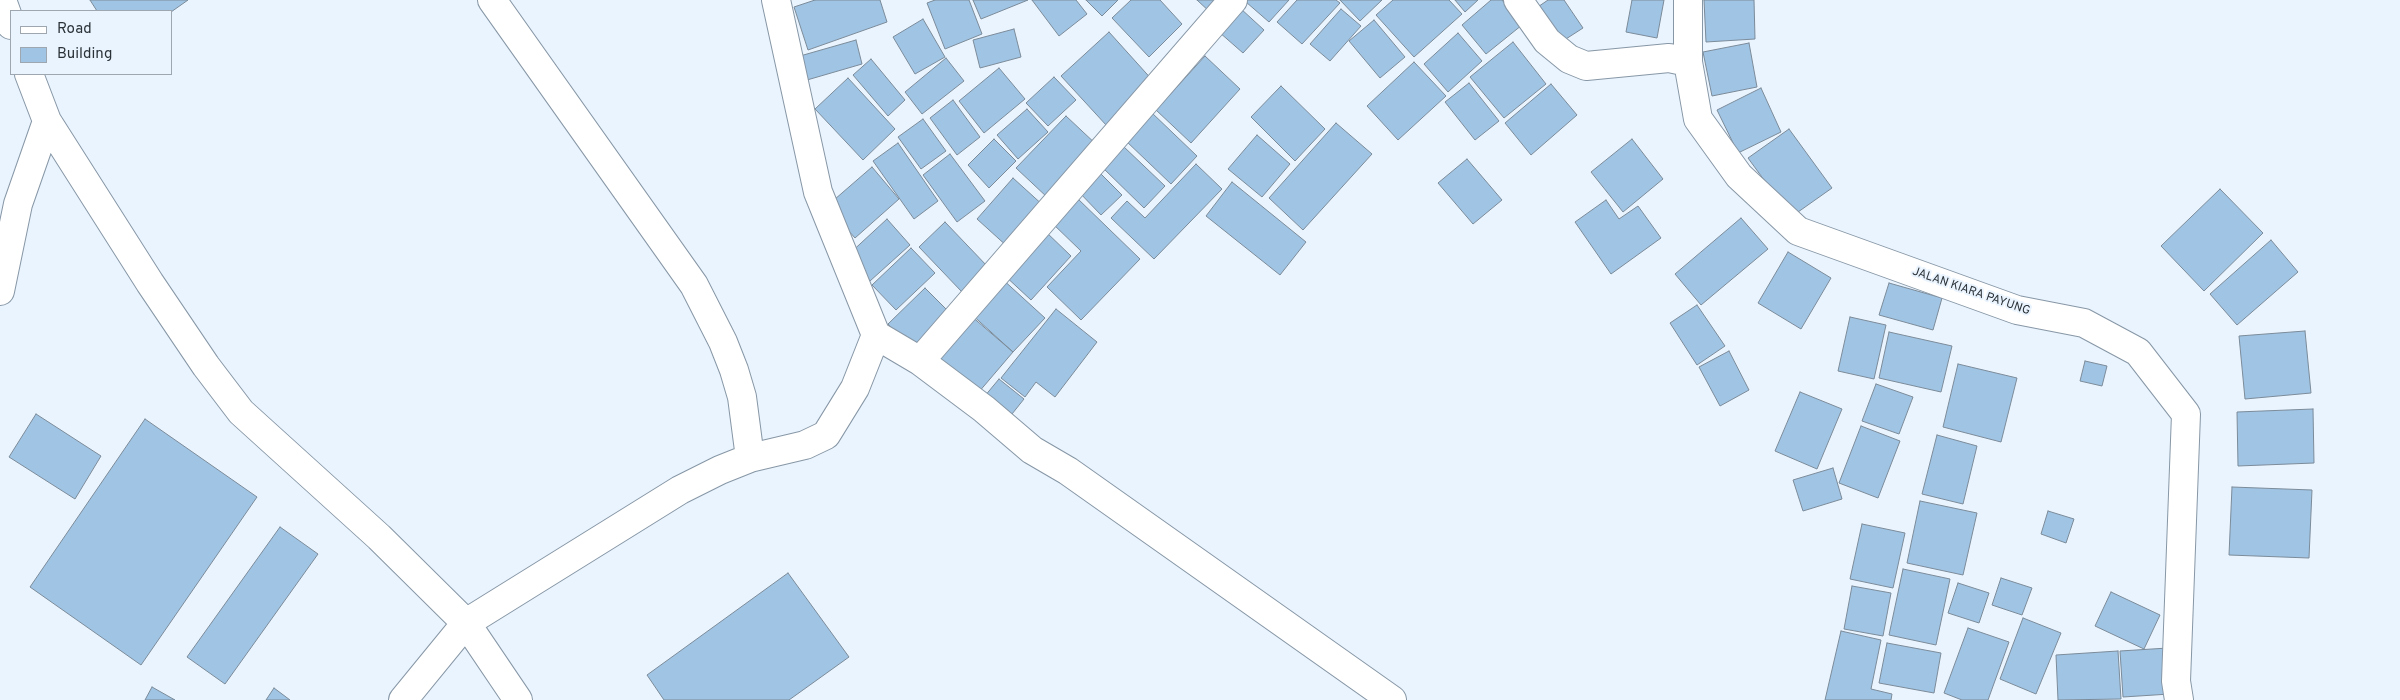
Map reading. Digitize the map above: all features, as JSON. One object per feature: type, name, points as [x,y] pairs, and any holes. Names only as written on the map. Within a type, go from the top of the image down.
[{"type":"street","points":[[2,0],[10,22]]},
{"type":"street","points":[[492,0],[694,286],[723,342],[734,370],[742,397],[750,458]]},
{"type":"street","points":[[776,0],[818,192],[876,335],[920,361],[1032,450],[1068,471],[1392,700]]},
{"type":"street","points":[[920,361],[1233,0]]},
{"type":"street","points":[[1518,0],[1547,41],[1569,59],[1586,66],[1669,58],[1688,62]]},
{"type":"street","name":"JALAN KIARA PAYUNG","points":[[1688,0],[1688,62],[1698,120],[1739,176],[1798,231],[2017,310],[2084,323],[2138,352],[2186,414],[2176,681],[2179,700]]},
{"type":"street","points":[[29,75],[47,121],[150,282],[206,366],[241,412],[378,537],[466,623],[518,700]]},
{"type":"street","points":[[0,291],[18,204],[47,121]]},
{"type":"street","points":[[403,700],[466,623],[680,490],[720,470],[750,458],[805,446],[826,435],[855,388],[876,335]]},
{"type":"building","points":[[90,0],[188,0],[172,11],[96,10]]},
{"type":"building","points":[[815,0],[880,0],[887,22],[808,50],[794,7]]},
{"type":"building","points":[[935,0],[969,0],[982,34],[945,49],[927,3]]},
{"type":"building","points":[[973,0],[1028,0],[981,19]]},
{"type":"building","points":[[1032,0],[1076,0],[1087,14],[1059,36]]},
{"type":"building","points":[[1086,0],[1118,0],[1102,16]]},
{"type":"building","points":[[1131,0],[1160,0],[1182,24],[1149,57],[1112,18]]},
{"type":"building","points":[[1197,0],[1224,0],[1211,13]]},
{"type":"building","points":[[1248,0],[1289,0],[1269,22],[1246,2]]},
{"type":"building","points":[[1297,0],[1336,0],[1340,3],[1302,44],[1277,22]]},
{"type":"building","points":[[1340,0],[1382,0],[1360,21]]},
{"type":"building","points":[[1393,0],[1449,0],[1462,14],[1414,57],[1376,15]]},
{"type":"building","points":[[1455,0],[1478,0],[1465,12]]},
{"type":"building","points":[[1491,0],[1502,0],[1522,25],[1486,54],[1462,25]]},
{"type":"building","points":[[1548,0],[1564,0],[1583,28],[1555,46],[1532,11]]},
{"type":"building","points":[[1632,0],[1664,0],[1657,38],[1626,32]]},
{"type":"building","points":[[1704,0],[1754,0],[1755,39],[1706,42]]},
{"type":"building","points":[[1240,8],[1264,30],[1243,53],[1219,32]]},
{"type":"building","points":[[1341,9],[1361,26],[1330,61],[1310,44]]},
{"type":"building","points":[[923,19],[945,57],[915,74],[893,37]]},
{"type":"building","points":[[1374,20],[1405,57],[1380,78],[1349,41]]},
{"type":"building","points":[[1014,29],[1021,57],[980,68],[973,40]]},
{"type":"building","points":[[1109,32],[1155,83],[1107,126],[1061,76]]},
{"type":"building","points":[[1458,33],[1482,61],[1448,92],[1424,64]]},
{"type":"building","points":[[856,40],[862,64],[807,80],[800,56]]},
{"type":"building","points":[[1513,42],[1546,84],[1504,118],[1470,77]]},
{"type":"building","points":[[1749,43],[1757,87],[1712,96],[1703,52]]},
{"type":"building","points":[[1205,56],[1240,89],[1191,143],[1156,110]]},
{"type":"building","points":[[946,58],[964,81],[922,114],[905,92]]},
{"type":"building","points":[[871,59],[905,100],[888,116],[853,75]]},
{"type":"building","points":[[1414,62],[1446,96],[1398,140],[1367,106]]},
{"type":"building","points":[[999,68],[1025,99],[984,133],[959,101]]},
{"type":"building","points":[[1054,77],[1076,100],[1048,126],[1026,103]]},
{"type":"building","points":[[848,78],[895,129],[863,160],[815,109]]},
{"type":"building","points":[[1469,83],[1499,121],[1475,140],[1445,102]]},
{"type":"building","points":[[1551,84],[1577,115],[1531,155],[1505,123]]},
{"type":"building","points":[[1281,86],[1325,129],[1295,161],[1251,117]]},
{"type":"building","points":[[1761,88],[1781,132],[1738,153],[1717,110]]},
{"type":"building","points":[[953,100],[980,137],[957,155],[930,118]]},
{"type":"building","points":[[1027,109],[1048,132],[1018,159],[997,135]]},
{"type":"building","points":[[1151,112],[1197,156],[1171,184],[1125,140]]},
{"type":"building","points":[[1066,116],[1098,146],[1048,198],[1016,168]]},
{"type":"building","points":[[923,119],[946,151],[921,169],[898,137]]},
{"type":"building","points":[[1336,123],[1372,154],[1303,230],[1269,198]]},
{"type":"building","points":[[1789,129],[1832,188],[1791,217],[1748,158]]},
{"type":"building","points":[[1257,135],[1290,164],[1262,197],[1228,169]]},
{"type":"building","points":[[994,139],[1016,161],[989,188],[968,165]]},
{"type":"building","points":[[1632,139],[1663,179],[1623,212],[1591,172]]},
{"type":"building","points":[[898,143],[938,201],[914,219],[873,161]]},
{"type":"building","points":[[1123,146],[1165,186],[1144,208],[1102,167]]},
{"type":"building","points":[[950,154],[985,201],[957,222],[923,175]]},
{"type":"building","points":[[1467,159],[1502,200],[1473,224],[1438,183]]},
{"type":"building","points":[[1196,164],[1222,189],[1154,259],[1111,218],[1127,201],[1145,218]]},
{"type":"building","points":[[872,167],[899,199],[855,238],[827,206]]},
{"type":"building","points":[[1097,170],[1122,195],[1101,215],[1077,190]]},
{"type":"building","points":[[1013,178],[1045,207],[1009,248],[977,219]]},
{"type":"building","points":[[1232,182],[1306,242],[1280,275],[1206,216]]},
{"type":"building","points":[[2220,189],[2263,233],[2204,291],[2161,246]]},
{"type":"building","points":[[1076,197],[1140,259],[1081,320],[1047,287],[1081,251],[1051,222]]},
{"type":"building","points":[[1606,200],[1619,219],[1638,206],[1661,238],[1611,274],[1575,222]]},
{"type":"building","points":[[1741,218],[1768,249],[1701,305],[1675,274]]},
{"type":"building","points":[[887,219],[910,245],[870,281],[847,256]]},
{"type":"building","points":[[945,222],[988,267],[962,292],[919,247]]},
{"type":"building","points":[[1044,230],[1071,256],[1031,300],[1003,274]]},
{"type":"building","points":[[2271,240],[2298,272],[2237,325],[2210,294]]},
{"type":"building","points":[[911,248],[935,273],[896,310],[872,285]]},
{"type":"building","points":[[1788,252],[1831,278],[1801,329],[1758,303]]},
{"type":"building","points":[[1000,277],[1045,318],[1013,352],[969,312]]},
{"type":"building","points":[[1889,283],[1942,298],[1933,330],[1879,315]]},
{"type":"building","points":[[925,288],[949,312],[912,349],[888,324]]},
{"type":"building","points":[[1697,305],[1725,346],[1697,365],[1670,323]]},
{"type":"building","points":[[1056,309],[1097,342],[1055,397],[1036,382],[1025,397],[1001,378]]},
{"type":"building","points":[[970,315],[1013,352],[972,400],[929,362]]},
{"type":"building","points":[[1850,317],[1886,325],[1874,379],[1838,371]]},
{"type":"building","points":[[2305,331],[2311,393],[2245,399],[2239,336]]},
{"type":"building","points":[[1889,332],[1952,346],[1941,392],[1879,378]]},
{"type":"building","points":[[1729,351],[1749,390],[1720,406],[1699,367]]},
{"type":"building","points":[[2085,361],[2107,366],[2102,386],[2080,381]]},
{"type":"building","points":[[1958,364],[2017,378],[2001,442],[1943,427]]},
{"type":"building","points":[[999,379],[1024,399],[1004,424],[979,403]]},
{"type":"building","points":[[1876,384],[1913,397],[1899,434],[1862,421]]},
{"type":"building","points":[[1800,392],[1842,409],[1817,469],[1775,451]]},
{"type":"building","points":[[2313,409],[2314,463],[2238,466],[2237,412]]},
{"type":"building","points":[[36,414],[101,456],[75,499],[9,457]]},
{"type":"building","points":[[145,419],[257,497],[141,665],[30,587]]},
{"type":"building","points":[[1861,426],[1900,441],[1878,498],[1839,483]]},
{"type":"building","points":[[1937,435],[1977,446],[1963,504],[1922,494]]},
{"type":"building","points":[[1833,468],[1842,499],[1803,511],[1793,480]]},
{"type":"building","points":[[2232,487],[2312,490],[2309,558],[2229,555]]},
{"type":"building","points":[[1920,501],[1977,513],[1963,575],[1907,563]]},
{"type":"building","points":[[2048,511],[2074,519],[2066,543],[2041,534]]},
{"type":"building","points":[[1862,524],[1905,533],[1893,588],[1850,579]]},
{"type":"building","points":[[280,527],[318,554],[225,684],[187,657]]},
{"type":"building","points":[[1903,569],[1950,579],[1936,645],[1889,635]]},
{"type":"building","points":[[788,573],[849,657],[789,700],[664,700],[647,675]]},
{"type":"building","points":[[2001,578],[2032,588],[2022,615],[1992,605]]},
{"type":"building","points":[[1958,583],[1989,593],[1979,623],[1948,613]]},
{"type":"building","points":[[1852,586],[1891,593],[1883,636],[1844,629]]},
{"type":"building","points":[[2111,592],[2160,615],[2144,649],[2095,626]]},
{"type":"building","points":[[2023,618],[2061,633],[2036,694],[2000,679]]},
{"type":"building","points":[[1968,628],[2009,642],[1988,700],[1962,700],[1944,693]]},
{"type":"building","points":[[1841,631],[1881,640],[1871,689],[1892,694],[1891,700],[1825,700]]},
{"type":"building","points":[[1887,643],[1941,653],[1934,693],[1879,683]]},
{"type":"building","points":[[2168,648],[2170,694],[2123,697],[2120,651]]},
{"type":"building","points":[[2118,651],[2121,699],[2058,700],[2056,655]]},
{"type":"building","points":[[152,687],[175,700],[145,700]]},
{"type":"building","points":[[274,688],[290,700],[266,700]]}]
